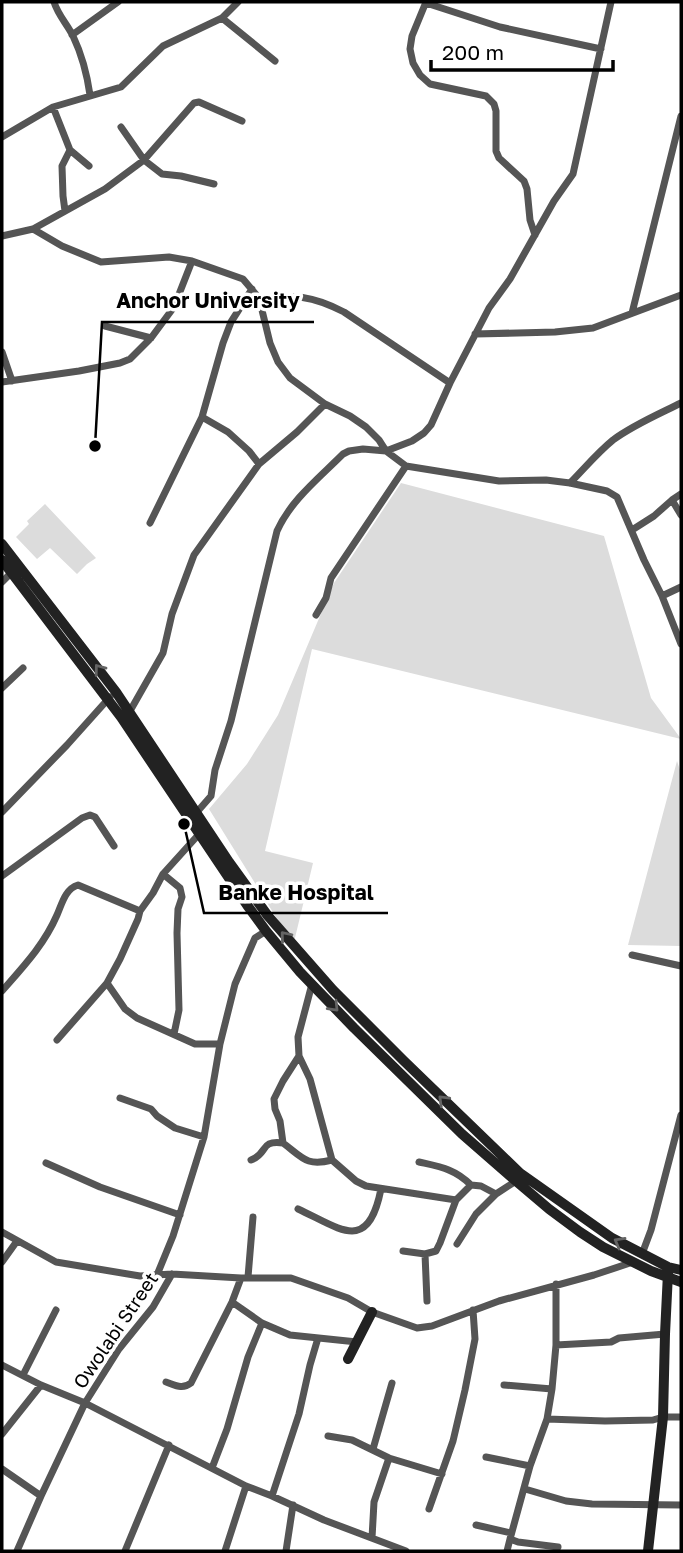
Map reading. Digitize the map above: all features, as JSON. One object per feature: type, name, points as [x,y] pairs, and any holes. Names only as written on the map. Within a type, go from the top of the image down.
[{"type":"street","points":[[54,2],[85,65],[90,95]]},
{"type":"street","points":[[72,34],[118,2]]},
{"type":"street","points":[[2,137],[53,107],[121,87],[163,46],[222,18],[238,2]]},
{"type":"street","points":[[197,812],[211,796],[215,770],[231,721],[281,522],[299,497],[344,454],[363,449],[386,451],[412,441],[431,425],[489,309],[573,174],[611,2]]},
{"type":"street","points":[[535,235],[524,181],[499,158],[496,151],[494,104],[486,96],[430,84],[420,75],[413,63],[410,49],[412,36],[426,3],[500,27],[601,49]]},
{"type":"street","points":[[222,18],[275,61]]},
{"type":"street","points":[[2,236],[33,229],[105,189],[144,160],[194,103],[199,102],[242,121]]},
{"type":"street","points":[[53,107],[70,150],[89,166]]},
{"type":"street","points":[[632,313],[681,116]]},
{"type":"street","points":[[121,127],[144,160],[162,174],[214,184]]},
{"type":"street","points":[[65,211],[62,166],[70,150]]},
{"type":"street","points":[[33,229],[62,246],[101,262],[169,257],[192,261],[243,279],[258,298],[270,342],[278,362],[290,378],[325,404],[366,427],[386,451],[406,466],[499,481],[546,480],[570,483],[614,494],[662,596],[681,644]]},
{"type":"street","points":[[2,382],[79,371],[130,359],[151,338],[174,307],[192,261]]},
{"type":"street","points":[[150,523],[202,417],[231,322],[252,289]]},
{"type":"street","points":[[258,298],[288,295],[327,303],[450,383]]},
{"type":"street","points":[[475,334],[593,328],[681,295]]},
{"type":"street","points":[[105,326],[151,338]]},
{"type":"street","points":[[2,352],[12,381]]},
{"type":"street","points":[[570,483],[615,438],[681,403]]},
{"type":"street","points":[[130,711],[163,653],[172,614],[194,555],[259,464],[325,404]]},
{"type":"street","points":[[202,417],[228,432],[259,464]]},
{"type":"street","points":[[316,615],[326,598],[331,578],[406,466]]},
{"type":"street","points":[[632,530],[681,494]]},
{"type":"street","points":[[672,500],[681,515]]},
{"type":"street","points":[[2,544],[112,696],[266,931],[312,984],[462,1134],[518,1177],[612,1238],[668,1267],[681,1270]]},
{"type":"street","points":[[2,560],[112,696],[130,711],[229,862],[268,916],[308,963],[518,1177],[580,1232],[603,1247],[681,1282]]},
{"type":"street","points":[[2,582],[12,572]]},
{"type":"street","points":[[662,596],[681,587]]},
{"type":"street","points":[[2,688],[23,668]]},
{"type":"street","points":[[2,812],[112,696]]},
{"type":"street","points":[[2,876],[90,815],[96,817],[114,846]]},
{"type":"street","points":[[57,1040],[107,983],[138,919],[139,911],[163,874],[200,833]]},
{"type":"street","points":[[163,874],[180,888],[182,897],[178,909],[177,933],[179,1010],[174,1034]]},
{"type":"street","points":[[2,991],[42,944],[66,893],[72,887],[78,885],[139,911]]},
{"type":"street","points":[[157,1275],[173,1236],[204,1137],[220,1044],[235,984],[255,938],[266,931]]},
{"type":"street","points":[[632,954],[681,966]]},
{"type":"street","points":[[107,983],[125,1009],[137,1018],[195,1044],[220,1044]]},
{"type":"street","points":[[312,984],[298,1037],[299,1056],[310,1079],[332,1160],[356,1181],[366,1186],[456,1200]]},
{"type":"street","points":[[283,1143],[281,1121],[274,1099],[299,1056]]},
{"type":"street","points":[[120,1098],[152,1109],[157,1116],[175,1128],[204,1137]]},
{"type":"street","points":[[642,1254],[651,1230],[681,1115]]},
{"type":"street","points":[[250,1160],[258,1157],[272,1141],[283,1143],[309,1162],[332,1160]]},
{"type":"street","points":[[419,1162],[453,1171],[471,1185],[481,1186],[496,1194]]},
{"type":"street","points":[[46,1163],[100,1187],[180,1215]]},
{"type":"street","points":[[457,1244],[476,1214],[518,1177]]},
{"type":"street","points":[[403,1251],[425,1254],[436,1251],[456,1200],[471,1185]]},
{"type":"street","points":[[298,1209],[344,1230],[357,1230],[368,1225],[377,1210],[381,1189]]},
{"type":"street","points":[[166,1382],[181,1387],[191,1383],[245,1278],[253,1217]]},
{"type":"street","points":[[2,1232],[56,1262],[140,1276],[172,1274],[291,1278],[348,1298],[372,1312],[417,1328],[634,1262]]},
{"type":"street","points":[[2,1262],[17,1241]]},
{"type":"street","points":[[425,1254],[428,1301]]},
{"type":"street","points":[[648,1551],[663,1417],[668,1267]]},
{"type":"street","name":"Owolabi Street","points":[[17,1551],[85,1403],[119,1349],[153,1307],[172,1274]]},
{"type":"street","points":[[507,1551],[530,1465],[547,1419],[556,1345],[556,1284]]},
{"type":"street","points":[[232,1302],[262,1323],[290,1335],[357,1342]]},
{"type":"street","points":[[23,1375],[56,1310]]},
{"type":"street","points":[[429,1508],[456,1428],[475,1339],[473,1310]]},
{"type":"street","points":[[348,1359],[372,1312]]},
{"type":"street","points":[[212,1468],[227,1429],[248,1357],[262,1323]]},
{"type":"street","points":[[556,1345],[611,1342],[619,1338],[665,1334]]},
{"type":"street","points":[[272,1496],[299,1414],[318,1338]]},
{"type":"street","points":[[2,1365],[85,1403],[246,1486],[372,1538],[387,1547],[406,1551]]},
{"type":"street","points":[[373,1449],[391,1383]]},
{"type":"street","points":[[2,1434],[41,1385]]},
{"type":"street","points":[[504,1385],[552,1389]]},
{"type":"street","points":[[547,1419],[605,1421],[681,1417]]},
{"type":"street","points":[[328,1436],[352,1440],[389,1458],[442,1474]]},
{"type":"street","points":[[125,1551],[169,1446]]},
{"type":"street","points":[[486,1457],[530,1465]]},
{"type":"street","points":[[372,1538],[374,1502],[389,1458]]},
{"type":"street","points":[[2,1469],[41,1496]]},
{"type":"street","points":[[225,1551],[246,1486]]},
{"type":"street","points":[[525,1489],[592,1504],[681,1505]]},
{"type":"street","points":[[286,1551],[293,1505]]},
{"type":"street","points":[[476,1525],[511,1536],[518,1542],[558,1547]]},
{"type":"shaded area","points":[[401,483],[604,536],[651,698],[681,739],[312,649],[265,851],[313,863],[294,942],[209,809],[247,764],[278,715],[334,583]]},
{"type":"shaded area","points":[[45,504],[96,558],[77,574],[50,548],[37,559],[16,537],[29,524],[27,521]]},
{"type":"shaded area","points":[[677,761],[681,773],[681,946],[628,945]]},
{"type":"place","name":"Anchor University","points":[[95,446]]},
{"type":"place","name":"Banke Hospital","points":[[184,824]]}]
